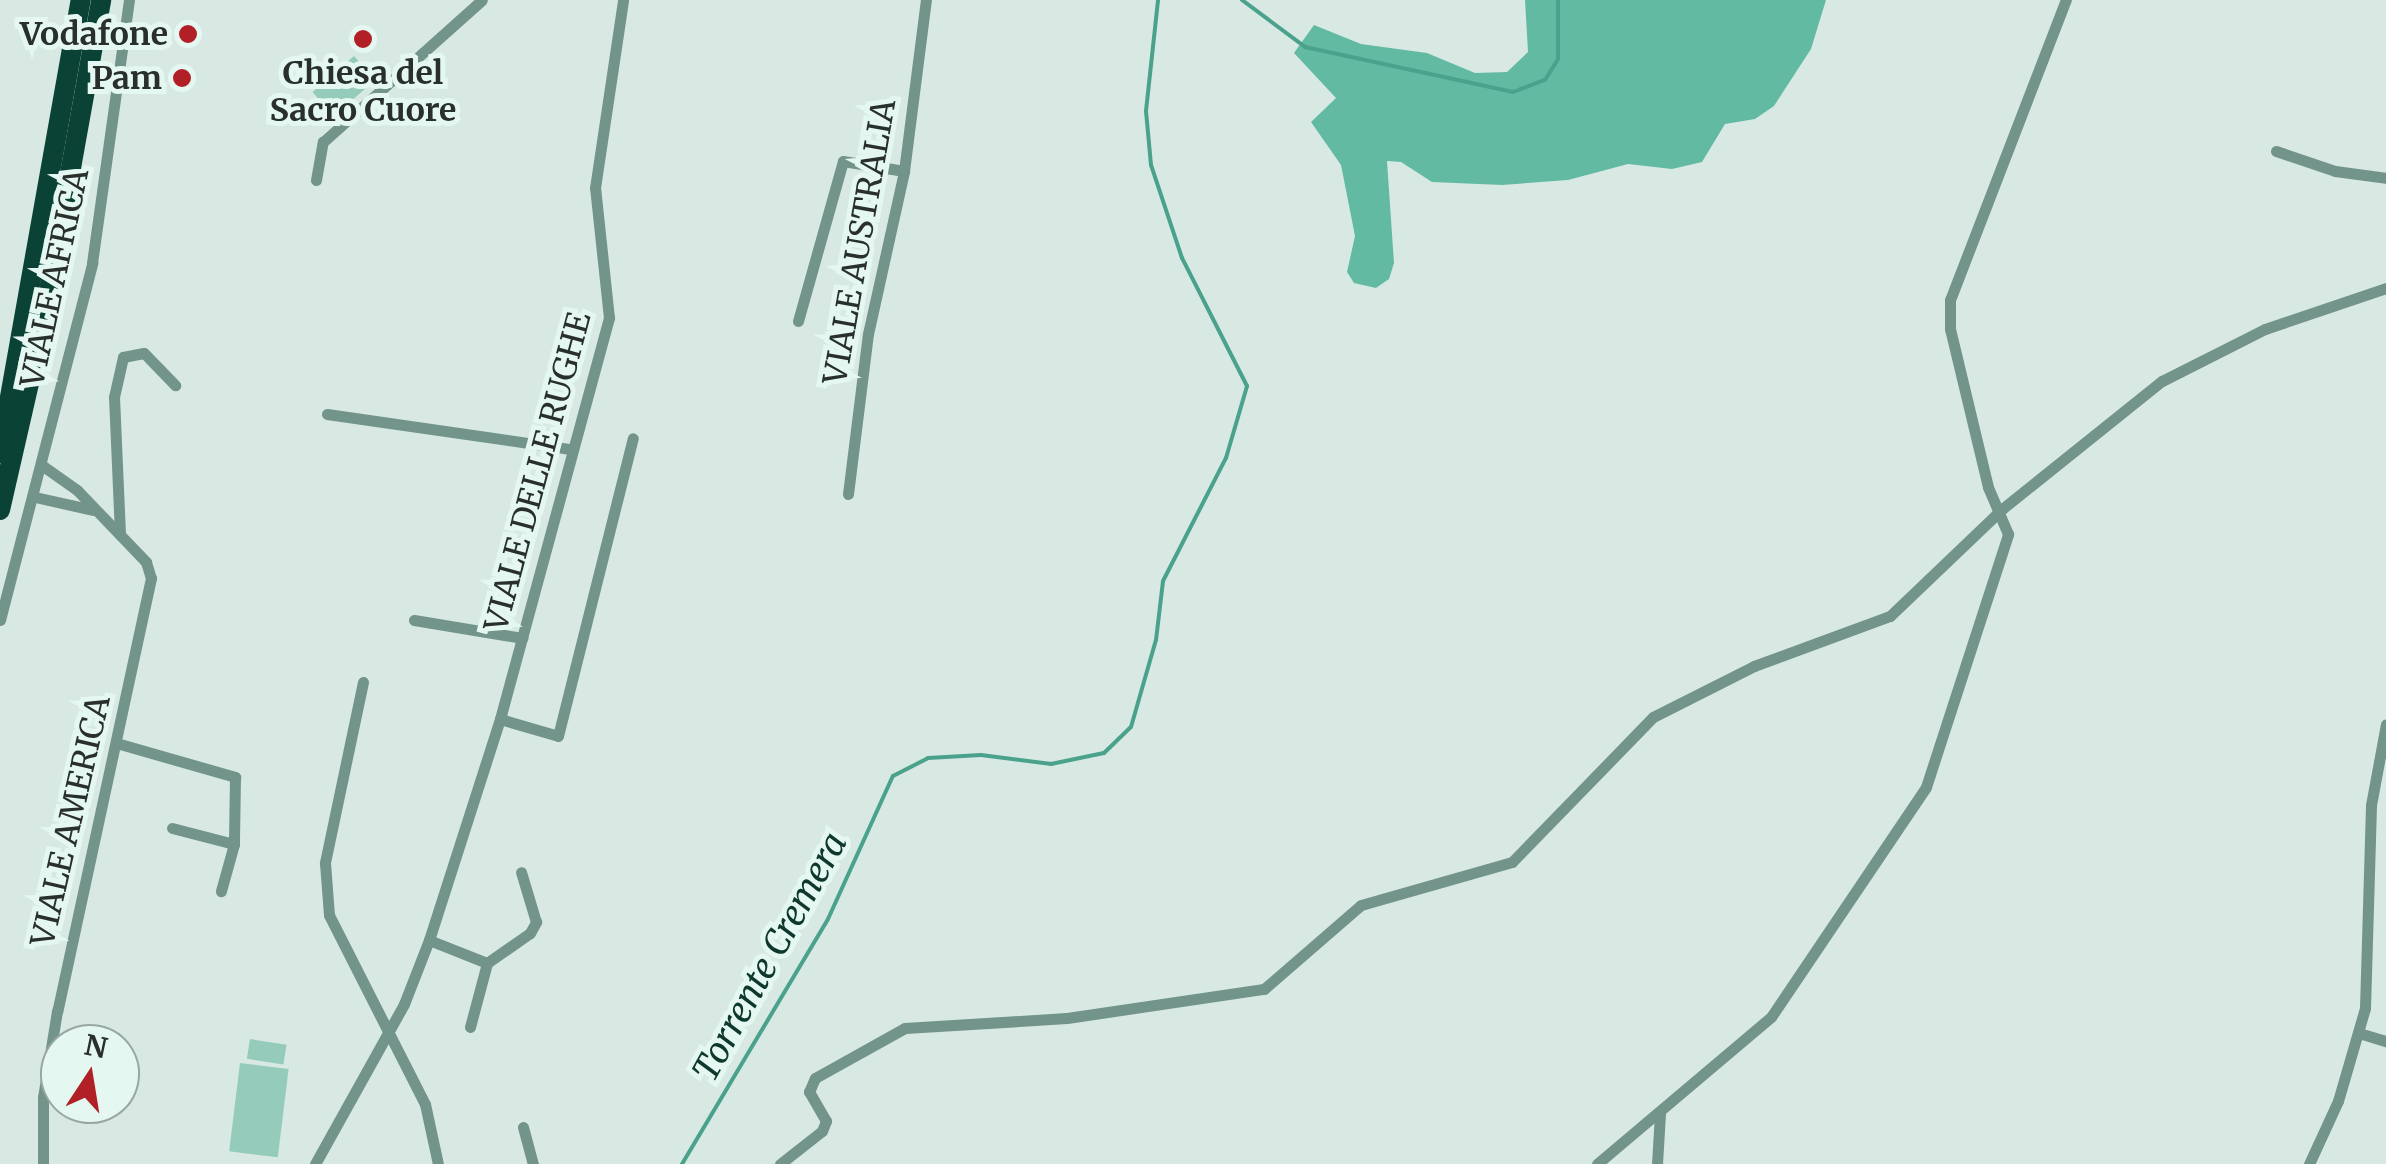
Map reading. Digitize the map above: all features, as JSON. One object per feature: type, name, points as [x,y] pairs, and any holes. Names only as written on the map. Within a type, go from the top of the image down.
[{"type":"highway","points":[[0,453],[81,0]]},
{"type":"highway","points":[[0,510],[44,318],[101,0]]},
{"type":"street","name":"VIALE AFRICA","points":[[0,620],[43,466],[92,263],[128,0]]},
{"type":"street","points":[[316,180],[323,142],[482,0]]},
{"type":"street","name":"VIALE DELLE RUGHE","points":[[316,1164],[404,1004],[429,940],[500,719],[611,306],[595,188],[623,0]]},
{"type":"street","name":"VIALE AUSTRALIA","points":[[848,494],[868,334],[904,171],[926,0]]},
{"type":"street","points":[[1597,1164],[1775,1012],[1914,811],[2004,552],[2008,525],[1988,487],[1950,305],[2066,0]]},
{"type":"street","points":[[2276,150],[2335,170],[2386,178]]},
{"type":"street","points":[[798,321],[843,161],[904,171]]},
{"type":"street","points":[[780,1164],[822,1131],[826,1121],[810,1092],[815,1078],[905,1028],[1067,1018],[1264,989],[1361,904],[1512,862],[1654,717],[1754,666],[1890,616],[2002,510],[2170,376],[2280,322],[2386,288]]},
{"type":"street","points":[[120,534],[114,397],[123,357],[144,353],[175,385]]},
{"type":"street","points":[[326,414],[570,449]]},
{"type":"street","points":[[500,719],[558,736],[633,438]]},
{"type":"street","name":"VIALE AMERICA","points":[[43,466],[120,534],[152,578],[120,744],[48,1060],[43,1164]]},
{"type":"street","points":[[35,497],[98,512]]},
{"type":"street","points":[[414,620],[523,638]]},
{"type":"street","points":[[362,682],[324,882],[329,915],[385,1033],[425,1104],[438,1164]]},
{"type":"street","points":[[2309,1164],[2359,1033],[2366,1001],[2372,805],[2386,724]]},
{"type":"street","points":[[120,744],[232,773],[234,844],[221,891]]},
{"type":"street","points":[[172,828],[234,844]]},
{"type":"street","points":[[470,1027],[486,963],[530,934],[536,922],[521,872]]},
{"type":"street","points":[[429,940],[486,963]]},
{"type":"street","points":[[2359,1033],[2386,1041]]},
{"type":"street","points":[[1657,1164],[1660,1114]]},
{"type":"street","points":[[523,1127],[533,1164]]},
{"type":"green space","points":[[1525,0],[1826,0],[1811,49],[1774,106],[1755,119],[1725,124],[1702,162],[1672,169],[1628,164],[1568,180],[1502,185],[1432,182],[1401,162],[1387,161],[1394,263],[1389,279],[1376,288],[1354,283],[1347,272],[1355,236],[1341,165],[1311,122],[1336,98],[1294,53],[1314,25],[1361,44],[1427,53],[1475,73],[1507,72],[1528,52]]},
{"type":"green space","points":[[354,56],[375,80],[333,116],[312,92]]},
{"type":"green space","points":[[250,1039],[287,1045],[283,1065],[247,1059]]},
{"type":"green space","points":[[240,1063],[289,1069],[278,1157],[229,1151]]},
{"type":"waterway","name":"Torrente Cremera","points":[[682,1164],[828,919],[893,776],[928,758],[981,755],[1051,764],[1104,753],[1131,727],[1156,640],[1163,581],[1226,458],[1247,386],[1182,258],[1151,165],[1146,111],[1158,0]]},
{"type":"waterway","name":"Torrente Cremera","points":[[1242,0],[1305,47],[1513,92],[1545,80],[1558,59],[1558,0]]},
{"type":"place","name":"Vodafone","points":[[188,34]]},
{"type":"place","name":"Chiesa del Sacro Cuore","points":[[363,39]]},
{"type":"place","name":"Pam","points":[[182,78]]}]
